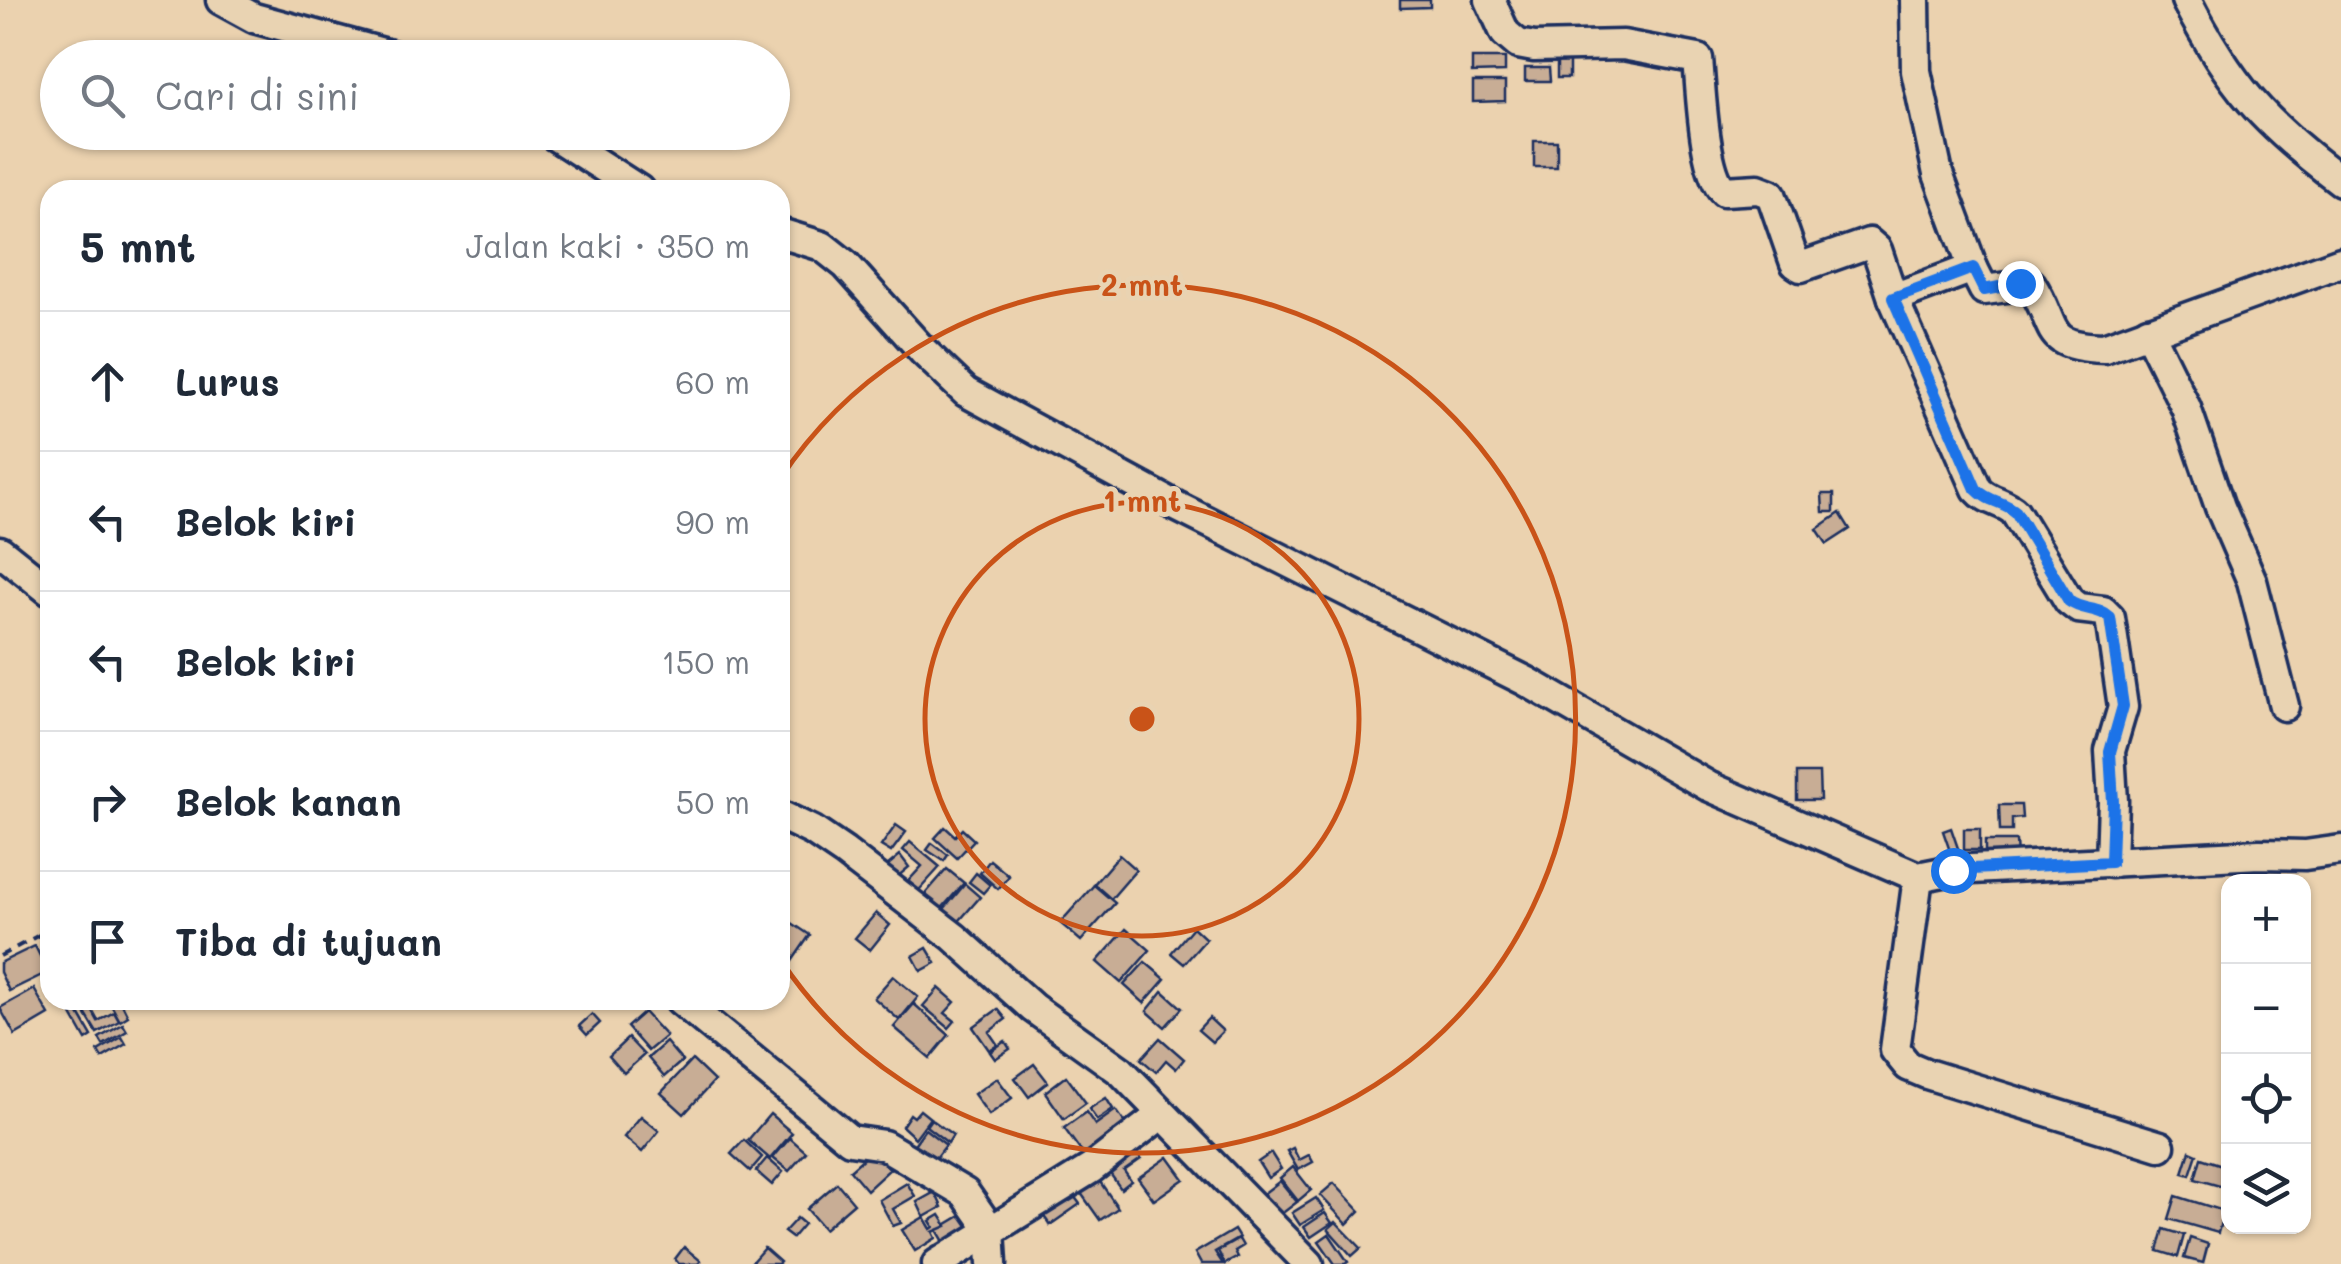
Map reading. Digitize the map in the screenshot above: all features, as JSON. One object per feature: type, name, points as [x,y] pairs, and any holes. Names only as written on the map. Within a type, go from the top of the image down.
[{"type":"street","points":[[221,0],[254,18],[335,40]]},
{"type":"street","points":[[1490,0],[1504,33],[1518,44],[1623,46],[1698,59],[1711,166],[1718,186],[1724,192],[1758,190],[1771,194],[1796,263],[1801,267],[1870,243],[1877,250],[1893,298],[1976,489],[1990,501],[2008,505],[2016,512],[2069,601],[2078,608],[2103,612],[2110,618],[2123,706],[2110,752],[2111,862]]},
{"type":"street","points":[[1915,0],[1919,88],[1938,174],[1973,268],[1984,290],[2031,284],[2056,337],[2067,344],[2104,348],[2341,262]]},
{"type":"street","points":[[2186,0],[2232,81],[2270,126],[2341,181]]},
{"type":"street","points":[[577,150],[623,180]]},
{"type":"street","points":[[790,236],[822,246],[846,265],[922,351],[966,392],[1176,506],[1526,681],[1708,786],[1918,878],[1953,870],[2258,854],[2306,855],[2341,850]]},
{"type":"street","points":[[1893,298],[1973,268]]},
{"type":"street","points":[[2148,331],[2186,408],[2220,508],[2252,581],[2284,706]]},
{"type":"street","points":[[0,550],[40,583]]},
{"type":"street","points":[[790,820],[844,852],[940,926],[1033,1008],[1121,1071],[1309,1264]]},
{"type":"street","points":[[1918,878],[1895,1050],[1900,1059],[1927,1074],[2160,1146]]},
{"type":"street","points":[[692,1010],[850,1140],[884,1145],[965,1194],[990,1229],[992,1264]]},
{"type":"street","points":[[937,1264],[1092,1168],[1162,1114]]},
{"type":"path","points":[[0,956],[40,934]]},
{"type":"building","points":[[1400,0],[1430,0],[1430,7],[1400,8]]},
{"type":"building","points":[[1557,53],[1569,53],[1569,78],[1557,78]]},
{"type":"building","points":[[1472,58],[1505,58],[1505,72],[1472,73]]},
{"type":"building","points":[[1525,68],[1549,68],[1550,81],[1525,81]]},
{"type":"building","points":[[1473,82],[1505,82],[1505,101],[1473,102]]},
{"type":"building","points":[[1534,141],[1557,141],[1557,167],[1534,167]]},
{"type":"building","points":[[1822,494],[1834,494],[1834,512],[1823,512]]},
{"type":"building","points":[[1840,513],[1850,529],[1827,544],[1817,529]]},
{"type":"building","points":[[1797,773],[1819,773],[1820,800],[1797,800]]},
{"type":"building","points":[[1999,805],[2021,805],[2022,818],[2012,819],[2012,831],[2000,831]]},
{"type":"building","points":[[896,825],[906,832],[891,852],[881,846]]},
{"type":"building","points":[[945,827],[955,836],[962,829],[974,840],[957,858],[935,838]]},
{"type":"building","points":[[1951,828],[1960,854],[1952,857],[1943,831]]},
{"type":"building","points":[[1964,829],[1980,829],[1980,850],[1964,850]]},
{"type":"building","points":[[1985,841],[2016,841],[2017,858],[1985,858]]},
{"type":"building","points":[[910,842],[940,867],[911,899],[901,889],[922,866],[903,850]]},
{"type":"building","points":[[932,843],[948,855],[944,861],[927,850]]},
{"type":"building","points":[[900,855],[909,867],[896,878],[887,866]]},
{"type":"building","points":[[1119,855],[1136,870],[1111,899],[1094,884]]},
{"type":"building","points":[[990,860],[1009,876],[998,889],[980,873]]},
{"type":"building","points":[[947,869],[964,883],[936,915],[920,900]]},
{"type":"building","points":[[976,873],[990,885],[983,893],[969,882]]},
{"type":"building","points":[[965,884],[980,897],[953,928],[939,915]]},
{"type":"building","points":[[1094,885],[1115,903],[1081,941],[1060,923]]},
{"type":"building","points":[[876,913],[890,925],[870,950],[855,938]]},
{"type":"building","points":[[790,922],[810,935],[790,964]]},
{"type":"building","points":[[1193,927],[1206,939],[1184,964],[1171,953]]},
{"type":"building","points":[[1126,929],[1150,950],[1121,983],[1097,962]]},
{"type":"building","points":[[35,946],[40,956],[40,976],[9,991],[0,963]]},
{"type":"building","points":[[927,948],[936,963],[921,971],[913,956]]},
{"type":"building","points":[[1145,962],[1165,979],[1144,1003],[1124,985]]},
{"type":"building","points":[[893,976],[918,997],[899,1020],[874,998]]},
{"type":"building","points":[[939,988],[955,1002],[945,1013],[955,1021],[949,1028],[923,1006]]},
{"type":"building","points":[[34,989],[40,1010],[49,1015],[15,1035],[0,1008]]},
{"type":"building","points":[[1163,991],[1182,1008],[1165,1027],[1147,1011]]},
{"type":"building","points":[[914,1004],[949,1035],[930,1058],[894,1027]]},
{"type":"building","points":[[998,1009],[1006,1019],[989,1032],[998,1045],[989,1050],[973,1027]]},
{"type":"building","points":[[92,1010],[98,1021],[114,1012],[119,1021],[97,1033],[85,1013]]},
{"type":"building","points":[[114,1010],[125,1010],[128,1016],[120,1021]]},
{"type":"building","points":[[78,1012],[92,1036],[86,1040],[72,1015]]},
{"type":"building","points":[[644,1012],[666,1036],[648,1051],[627,1027]]},
{"type":"building","points":[[592,1014],[600,1023],[587,1035],[579,1026]]},
{"type":"building","points":[[1209,1018],[1223,1031],[1212,1042],[1198,1030]]},
{"type":"building","points":[[123,1024],[127,1031],[103,1045],[99,1038]]},
{"type":"building","points":[[122,1037],[126,1044],[102,1058],[98,1051]]},
{"type":"building","points":[[628,1038],[644,1055],[624,1073],[609,1056]]},
{"type":"building","points":[[1160,1038],[1184,1059],[1176,1069],[1166,1060],[1156,1072],[1141,1059]]},
{"type":"building","points":[[1005,1041],[1010,1049],[995,1059],[990,1052]]},
{"type":"building","points":[[666,1042],[682,1061],[664,1077],[648,1058]]},
{"type":"building","points":[[692,1060],[714,1081],[684,1114],[661,1093]]},
{"type":"building","points":[[1034,1064],[1048,1082],[1029,1097],[1015,1078]]},
{"type":"building","points":[[1066,1076],[1086,1103],[1064,1119],[1045,1092]]},
{"type":"building","points":[[997,1078],[1012,1098],[989,1115],[974,1094]]},
{"type":"building","points":[[1106,1098],[1113,1109],[1097,1120],[1089,1109]]},
{"type":"building","points":[[920,1110],[930,1118],[915,1138],[902,1126],[910,1114],[914,1117]]},
{"type":"building","points":[[1116,1110],[1128,1127],[1085,1157],[1064,1128],[1086,1112],[1095,1125]]},
{"type":"building","points":[[770,1114],[792,1133],[770,1159],[748,1140]]},
{"type":"building","points":[[641,1116],[659,1131],[642,1152],[624,1137]]},
{"type":"building","points":[[931,1119],[953,1135],[948,1143],[926,1126]]},
{"type":"building","points":[[925,1129],[946,1145],[933,1162],[913,1146]]},
{"type":"building","points":[[790,1138],[806,1152],[789,1171],[773,1158]]},
{"type":"building","points":[[744,1140],[762,1157],[750,1171],[731,1154]]},
{"type":"building","points":[[1132,1146],[1141,1159],[1124,1171],[1131,1181],[1121,1189],[1104,1165]]},
{"type":"building","points":[[1293,1148],[1299,1160],[1309,1155],[1313,1162],[1298,1170],[1287,1151]]},
{"type":"building","points":[[873,1150],[890,1169],[867,1190],[850,1170]]},
{"type":"building","points":[[2190,1151],[2197,1154],[2190,1175],[2183,1173]]},
{"type":"building","points":[[1271,1153],[1281,1169],[1268,1178],[1258,1162]]},
{"type":"building","points":[[1168,1157],[1184,1179],[1154,1200],[1138,1178]]},
{"type":"building","points":[[767,1158],[783,1172],[772,1185],[756,1171]]},
{"type":"building","points":[[2201,1158],[2221,1165],[2221,1186],[2195,1179]]},
{"type":"building","points":[[1293,1167],[1311,1190],[1298,1201],[1280,1178]]},
{"type":"building","points":[[1094,1173],[1118,1208],[1100,1220],[1076,1186]]},
{"type":"building","points":[[1280,1181],[1297,1202],[1280,1215],[1273,1206],[1266,1210],[1263,1205],[1269,1201],[1263,1194]]},
{"type":"building","points":[[837,1183],[854,1203],[824,1229],[807,1209]]},
{"type":"building","points":[[907,1183],[915,1196],[893,1209],[901,1223],[893,1226],[879,1200]]},
{"type":"building","points":[[1334,1183],[1360,1211],[1347,1224],[1320,1195]]},
{"type":"building","points":[[1068,1188],[1080,1204],[1050,1225],[1038,1208]]},
{"type":"building","points":[[935,1192],[942,1207],[924,1217],[917,1202]]},
{"type":"building","points":[[2176,1196],[2221,1210],[2218,1233],[2169,1219]]},
{"type":"building","points":[[1316,1198],[1324,1210],[1300,1225],[1292,1213]]},
{"type":"building","points":[[969,1211],[981,1232],[949,1250],[937,1230]]},
{"type":"building","points":[[1325,1213],[1332,1223],[1311,1237],[1304,1227]]},
{"type":"building","points":[[940,1215],[947,1226],[933,1232],[936,1238],[915,1251],[902,1230],[924,1217],[931,1229],[934,1227],[930,1221]]},
{"type":"building","points":[[797,1218],[804,1224],[792,1238],[784,1232]]},
{"type":"building","points":[[1336,1222],[1361,1248],[1352,1256],[1328,1229]]},
{"type":"building","points":[[2164,1229],[2184,1235],[2178,1257],[2158,1251]]},
{"type":"building","points":[[1234,1230],[1239,1238],[1215,1252],[1223,1264],[1201,1264],[1195,1253]]},
{"type":"building","points":[[1329,1234],[1348,1262],[1345,1264],[1335,1264],[1319,1241]]},
{"type":"building","points":[[2190,1238],[2208,1244],[2203,1263],[2184,1258]]},
{"type":"building","points":[[1239,1239],[1243,1246],[1235,1251],[1238,1257],[1225,1264],[1218,1251]]},
{"type":"building","points":[[684,1247],[701,1261],[698,1264],[679,1264],[675,1259]]},
{"type":"building","points":[[764,1248],[780,1262],[750,1264]]},
{"type":"route","points":[[1953,870],[2111,862],[2110,752],[2123,706],[2110,618],[2103,612],[2078,608],[2069,601],[2016,512],[2008,505],[1990,501],[1976,489],[1893,298],[1973,268],[1984,290],[2020,283]]}]
